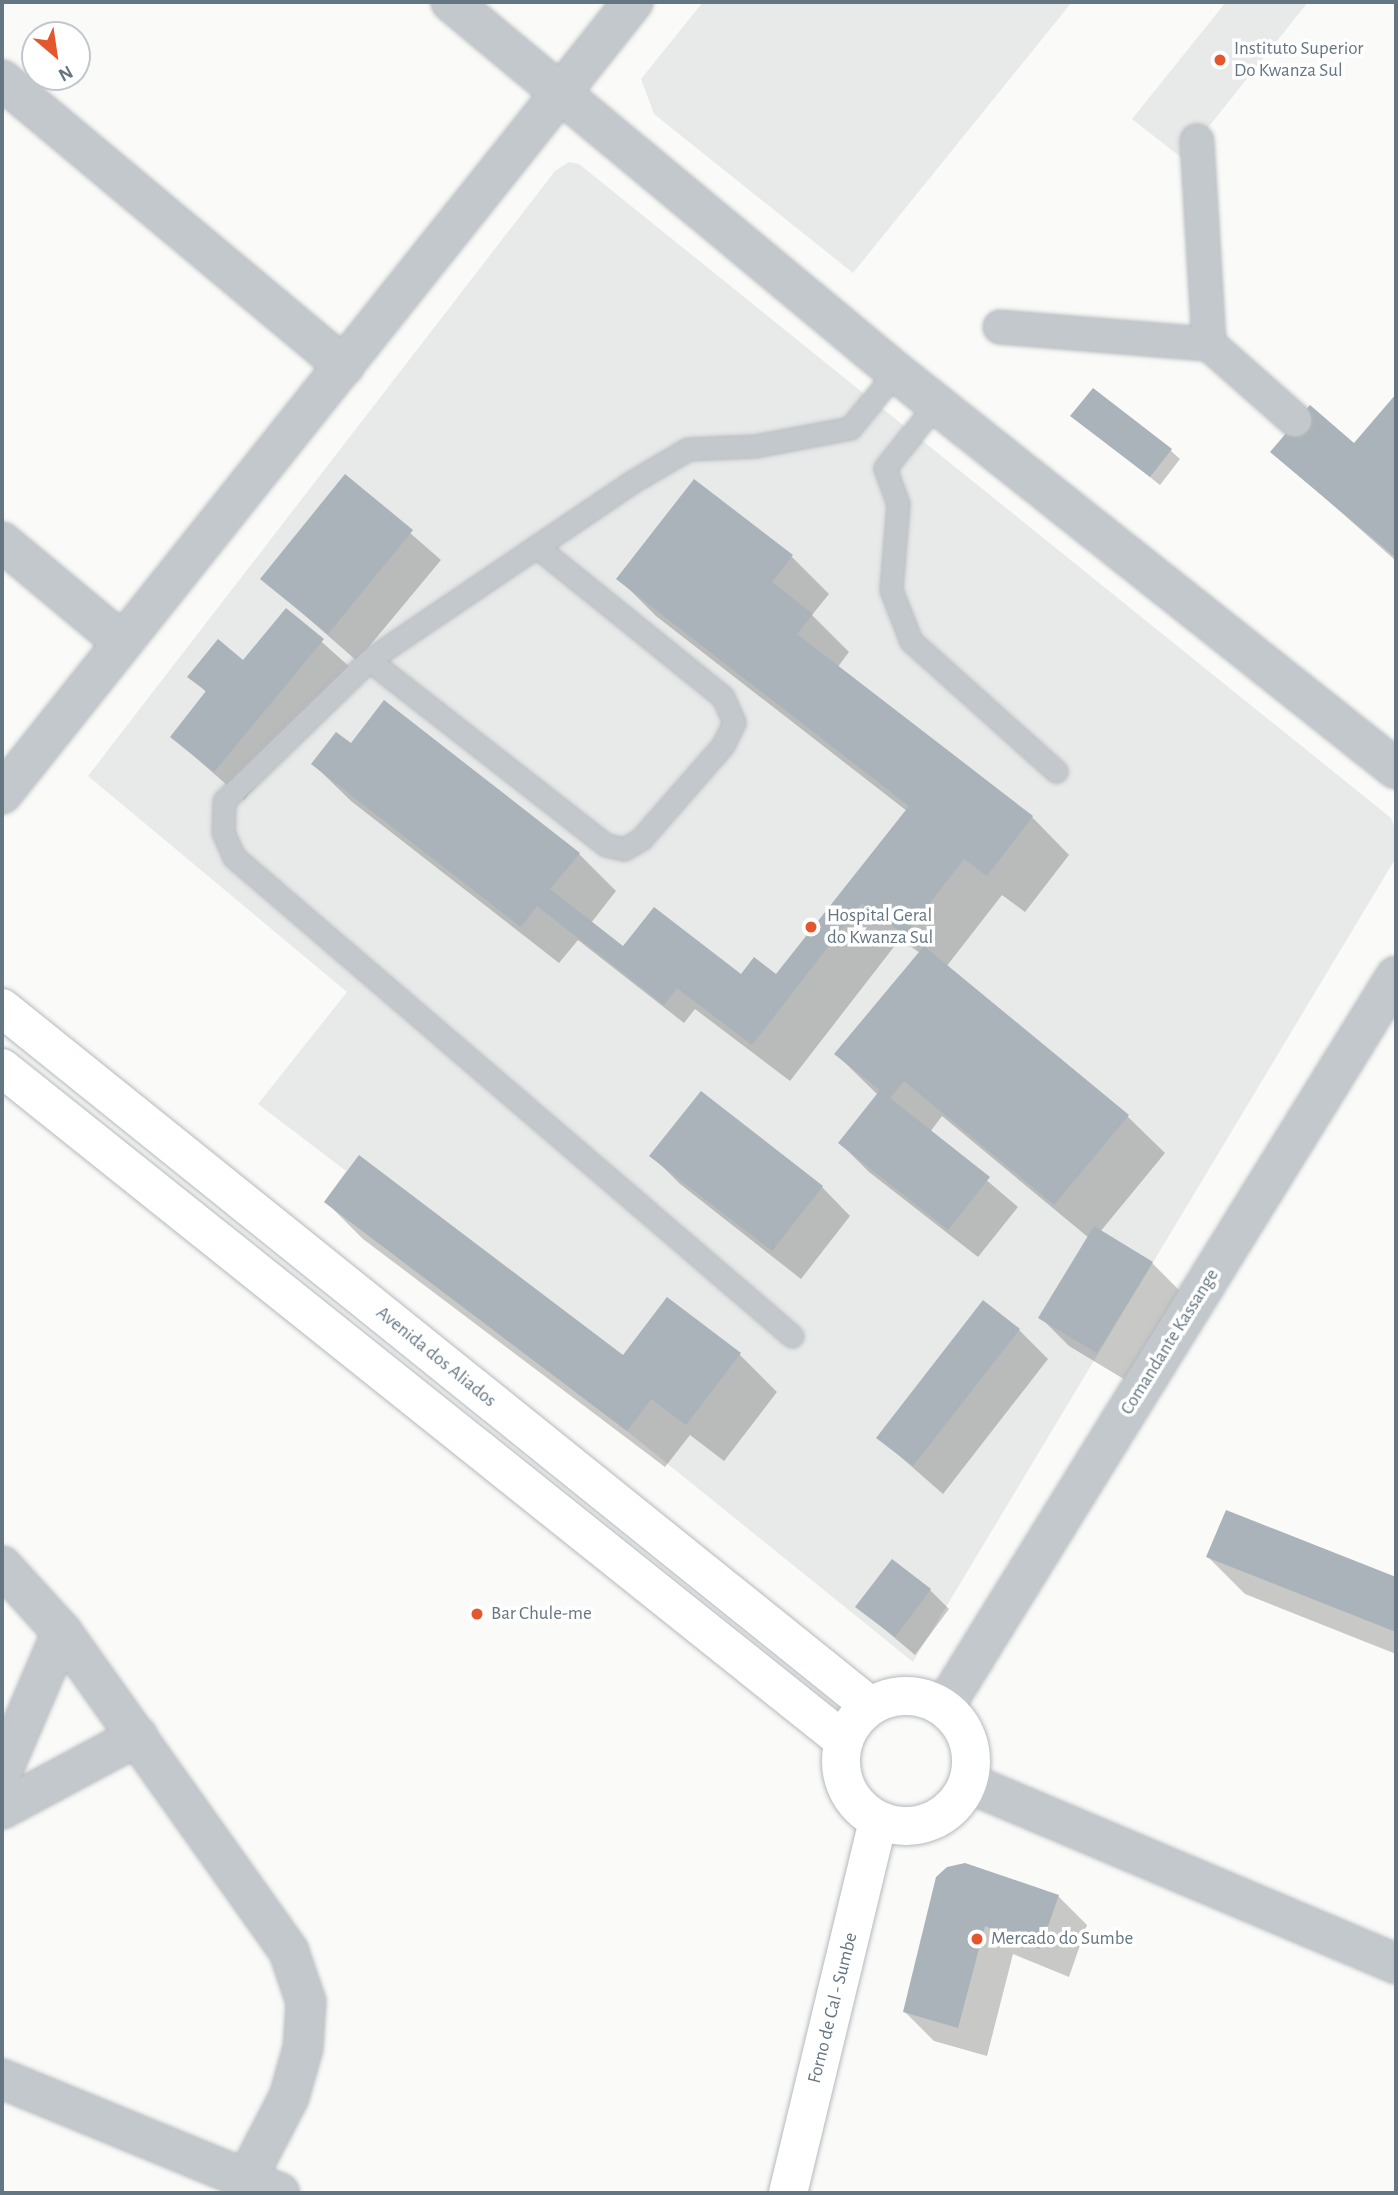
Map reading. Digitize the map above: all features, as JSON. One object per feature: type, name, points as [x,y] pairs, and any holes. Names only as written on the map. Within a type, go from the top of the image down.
[{"type":"main road","name":"Avenida dos Aliados","points":[[2,1009],[870,1706]]},
{"type":"main road","points":[[2,1068],[843,1740]]},
{"type":"main road","points":[[917,1696],[944,1707],[961,1726],[972,1753],[968,1783],[947,1813],[914,1827],[878,1822],[853,1802],[840,1773],[843,1740],[853,1721],[870,1706],[892,1697],[917,1696]]},
{"type":"main road","name":"Forno de Cal - Sumbe","points":[[788,2193],[878,1822]]},
{"type":"street","points":[[451,2],[562,90],[896,372],[1396,769]]},
{"type":"street","points":[[2,794],[633,2]]},
{"type":"street","points":[[2,80],[344,366]]},
{"type":"street","points":[[1197,141],[1209,344]]},
{"type":"street","points":[[1000,327],[1209,344],[1295,421]]},
{"type":"street","points":[[2,542],[122,642]]},
{"type":"street","name":"Comandante Kassange","points":[[944,1707],[1396,976]]},
{"type":"street","points":[[2,1566],[62,1632],[289,1951],[306,2002],[303,2048],[263,2186],[2,2079]]},
{"type":"street","points":[[2,1772],[62,1632]]},
{"type":"street","points":[[2,1809],[138,1736]]},
{"type":"street","points":[[968,1783],[1396,1964]]},
{"type":"lane","points":[[792,1336],[234,858],[223,832],[224,801],[369,660],[536,545],[688,449],[755,446],[850,428],[896,372]]},
{"type":"lane","points":[[936,404],[885,468],[898,504],[891,590],[911,641],[1056,771]]},
{"type":"lane","points":[[369,660],[606,845],[624,849],[641,839],[723,745],[734,722],[723,697],[536,545]]},
{"type":"shaded area","points":[[703,2],[1072,2],[853,273],[654,114],[641,79]]},
{"type":"shaded area","name":"Instituto Superior Do Kwanza Sul","points":[[1226,2],[1308,2],[1183,159],[1132,119]]},
{"type":"shaded area","name":"Hospital Geral do Kwanza Sul","points":[[569,162],[579,164],[1391,818],[1396,831],[1394,861],[913,1662],[627,1431],[324,1202],[346,1171],[258,1104],[347,992],[88,776],[555,171]]},
{"type":"building","points":[[1093,388],[1172,449],[1150,477],[1070,416]]},
{"type":"building","points":[[1396,394],[1396,558],[1270,452],[1310,405],[1354,443]]},
{"type":"building","points":[[345,474],[413,530],[328,634],[260,579]]},
{"type":"building","points":[[694,479],[793,555],[772,582],[813,614],[797,634],[1033,816],[987,876],[964,859],[905,935],[862,903],[752,1045],[677,988],[664,1005],[537,906],[521,927],[311,764],[336,732],[351,743],[384,700],[580,853],[550,889],[623,946],[654,907],[741,974],[754,957],[776,974],[909,806],[616,579]]},
{"type":"building","points":[[286,608],[324,639],[214,772],[170,737],[206,691],[187,677],[218,639],[243,660]]},
{"type":"building","points":[[924,946],[1129,1115],[1054,1205],[904,1081],[890,1098],[990,1177],[948,1230],[838,1143],[880,1090],[834,1054]]},
{"type":"building","points":[[701,1091],[823,1186],[772,1251],[649,1156]]},
{"type":"building","points":[[359,1155],[623,1355],[667,1297],[741,1353],[686,1425],[651,1399],[627,1431],[324,1202]]},
{"type":"building","points":[[1094,1226],[1153,1262],[1097,1353],[1038,1318]]},
{"type":"building","points":[[983,1300],[1020,1329],[913,1466],[876,1438]]},
{"type":"building","points":[[1226,1510],[1396,1577],[1396,1632],[1206,1557]]},
{"type":"building","points":[[892,1559],[931,1589],[895,1637],[855,1607]]},
{"type":"building","points":[[965,1863],[1059,1895],[1040,1949],[985,1926],[958,2028],[903,2012],[936,1877],[947,1867]]},
{"type":"place","name":"Instituto Superior Do Kwanza Sul","points":[[1220,60]]},
{"type":"place","name":"Hospital Geral do Kwanza Sul","points":[[811,927]]},
{"type":"place","name":"Bar Chule-me","points":[[477,1614]]},
{"type":"place","name":"Mercado do Sumbe","points":[[977,1939]]}]
